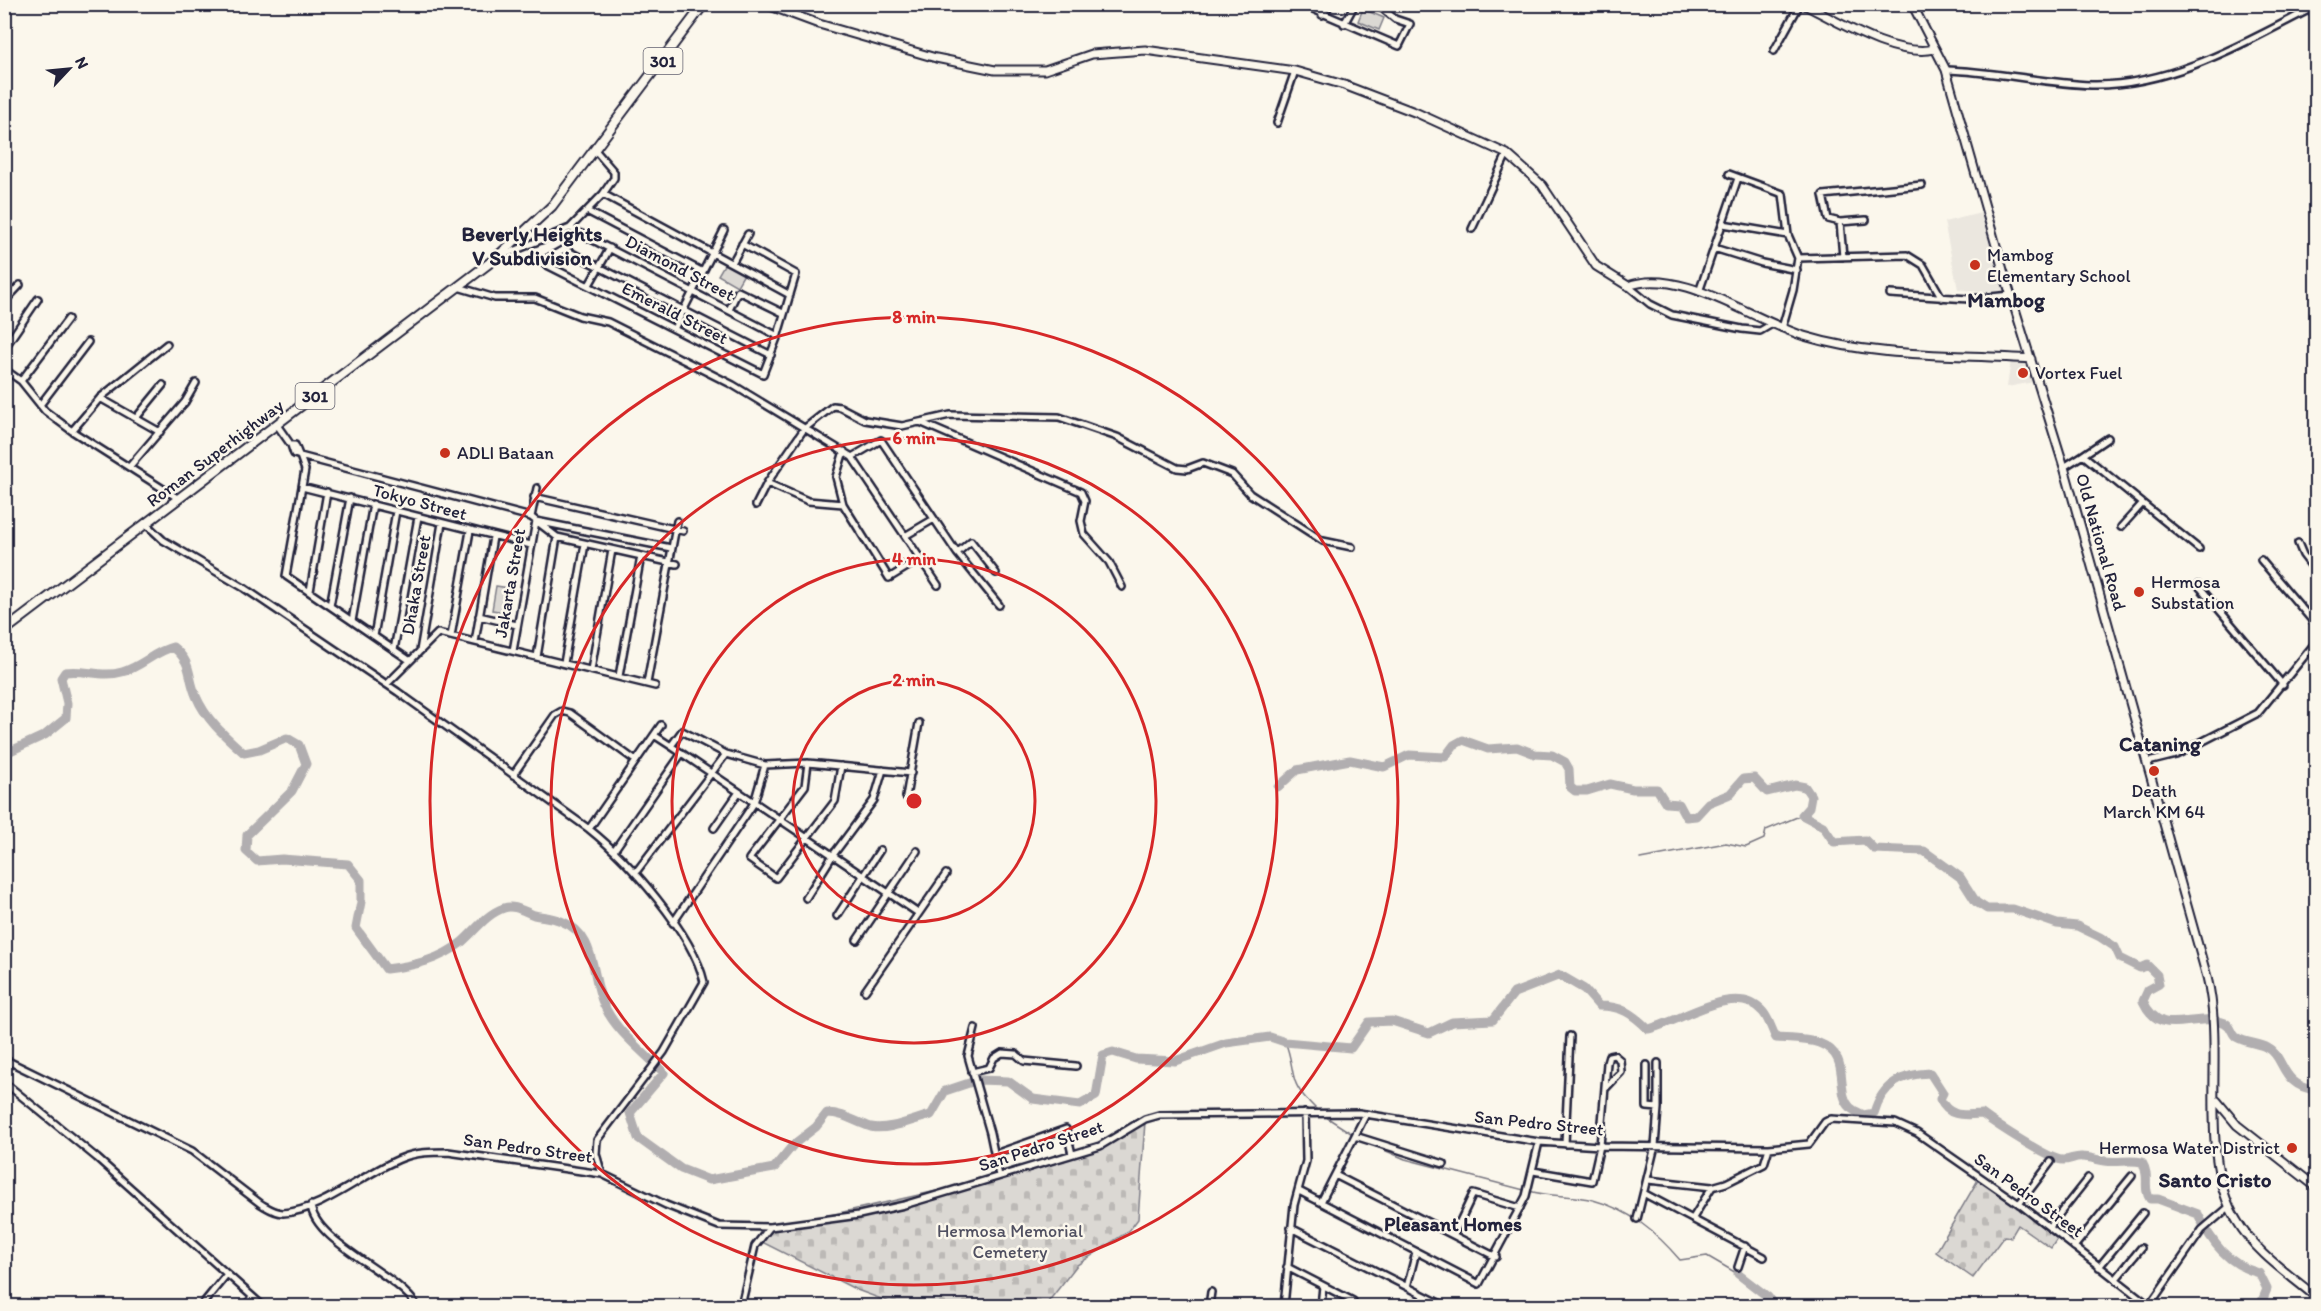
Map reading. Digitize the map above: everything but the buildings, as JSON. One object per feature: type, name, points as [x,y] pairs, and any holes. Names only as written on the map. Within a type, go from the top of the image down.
[{"type":"main road","name":"Roman Superhighway","points":[[4,631],[496,258],[552,206],[704,4]]},
{"type":"street","points":[[765,4],[936,58],[996,70],[1045,70],[1092,54],[1122,49],[1214,58],[1295,71],[1344,85],[1417,113],[1507,154],[1542,185],[1561,209],[1596,266],[1628,286],[1650,304],[1672,315],[1742,329],[1760,331],[1773,324]]},
{"type":"street","points":[[1301,4],[1398,46],[1410,24],[1389,15],[1377,4]]},
{"type":"street","points":[[1322,15],[1331,4]]},
{"type":"street","points":[[1344,24],[1355,4]]},
{"type":"street","points":[[1774,51],[1801,4],[1897,47],[1917,52],[1935,49]]},
{"type":"street","name":"Old National Road","points":[[1912,4],[1946,70],[2064,467],[2207,977],[2213,1017],[2218,1170],[2229,1207],[2250,1239],[2316,1297]]},
{"type":"street","points":[[1946,70],[2090,85],[2135,81],[2193,64],[2316,6]]},
{"type":"street","points":[[1277,123],[1295,71]]},
{"type":"street","points":[[496,258],[570,228],[603,194],[614,178],[614,172],[595,150]]},
{"type":"street","points":[[1472,229],[1507,154]]},
{"type":"street","points":[[1729,174],[1783,194],[1788,235],[1798,258],[1782,328]]},
{"type":"street","points":[[1699,292],[1738,178]]},
{"type":"street","points":[[1866,220],[1840,222],[1828,219],[1823,195],[1922,185]]},
{"type":"street","points":[[603,194],[790,295]]},
{"type":"street","points":[[587,211],[703,272]]},
{"type":"street","points":[[1840,222],[1843,257]]},
{"type":"street","points":[[1723,224],[1788,235]]},
{"type":"street","name":"Diamond Street","points":[[570,228],[776,335]]},
{"type":"street","points":[[674,329],[724,230]]},
{"type":"street","points":[[732,263],[748,234]]},
{"type":"street","points":[[600,267],[771,355],[796,274],[742,244]]},
{"type":"street","points":[[589,285],[610,248]]},
{"type":"street","points":[[1714,248],[1762,263],[1797,270]]},
{"type":"street","name":"Emerald Street","points":[[600,267],[564,249],[541,262],[763,374],[771,355]]},
{"type":"street","points":[[1798,258],[1912,256],[1928,273],[1942,298]]},
{"type":"street","points":[[1628,286],[1656,280],[1676,283],[1806,336],[1899,352],[2031,359]]},
{"type":"street","points":[[4,302],[20,285]]},
{"type":"street","points":[[458,287],[495,298],[535,298],[570,312],[608,322],[733,385],[844,451],[852,457],[938,585]]},
{"type":"street","points":[[729,310],[738,291],[783,313]]},
{"type":"street","points":[[1890,294],[1984,299],[2011,295]]},
{"type":"street","points":[[4,348],[38,299]]},
{"type":"street","points":[[21,381],[68,319]]},
{"type":"street","points":[[40,405],[88,342]]},
{"type":"street","points":[[72,431],[100,398],[167,344]]},
{"type":"street","points":[[4,369],[21,381],[40,405],[72,431],[179,499]]},
{"type":"street","points":[[130,466],[185,402],[196,383]]},
{"type":"street","points":[[136,418],[163,386]]},
{"type":"street","points":[[100,398],[160,432]]},
{"type":"street","points":[[756,505],[767,483],[804,429],[833,406],[875,423],[902,426],[958,415],[1059,417],[1071,419],[1117,437],[1177,468],[1187,469],[1206,463],[1227,471],[1250,494],[1306,531],[1331,544],[1352,547]]},
{"type":"street","points":[[922,423],[1081,492],[1085,501],[1082,520],[1084,534],[1108,562],[1122,587]]},
{"type":"street","points":[[277,425],[291,445],[296,446],[305,470],[286,576],[409,660]]},
{"type":"street","points":[[2064,467],[2108,438]]},
{"type":"street","points":[[852,457],[881,440],[957,553],[999,605]]},
{"type":"street","points":[[844,451],[836,477],[843,504],[889,578],[920,559]]},
{"type":"street","points":[[299,455],[533,519],[671,548]]},
{"type":"street","points":[[2083,456],[2141,505],[2199,549]]},
{"type":"street","points":[[305,470],[318,461]]},
{"type":"street","points":[[767,483],[808,501],[843,504]]},
{"type":"street","name":"Tokyo Street","points":[[303,487],[531,546]]},
{"type":"street","name":"Jakarta Street","points":[[513,651],[531,546],[534,497],[537,488]]},
{"type":"street","points":[[310,591],[327,492]]},
{"type":"street","points":[[534,497],[683,531]]},
{"type":"street","points":[[330,606],[350,498]]},
{"type":"street","points":[[352,621],[373,504]]},
{"type":"street","points":[[2121,527],[2141,505]]},
{"type":"street","points":[[374,636],[396,511]]},
{"type":"street","points":[[394,650],[418,517]]},
{"type":"street","points":[[533,519],[557,537],[677,564]]},
{"type":"street","points":[[905,536],[934,519]]},
{"type":"street","points":[[647,683],[677,520]]},
{"type":"street","name":"Dhaka Street","points":[[420,651],[442,523]]},
{"type":"street","points":[[146,524],[163,540],[226,577],[387,684],[615,849],[636,872],[673,923],[701,969],[704,982],[654,1067],[597,1140],[596,1154],[602,1174]]},
{"type":"street","points":[[451,636],[470,531]]},
{"type":"street","points":[[475,642],[494,537]]},
{"type":"street","points":[[537,657],[557,537]]},
{"type":"street","points":[[957,553],[971,541],[996,573]]},
{"type":"street","points":[[2298,543],[2303,555],[2316,572]]},
{"type":"street","points":[[564,663],[585,544]]},
{"type":"street","points":[[591,670],[612,550]]},
{"type":"street","points":[[619,676],[641,556]]},
{"type":"street","points":[[2261,560],[2316,625]]},
{"type":"street","points":[[2198,585],[2283,685]]},
{"type":"street","points":[[479,616],[517,625]]},
{"type":"street","points":[[387,684],[438,633],[655,686]]},
{"type":"street","points":[[2148,762],[2176,755],[2249,719],[2265,707],[2316,642]]},
{"type":"street","points":[[513,775],[555,715],[562,711],[570,713],[636,761]]},
{"type":"street","points":[[906,797],[919,723]]},
{"type":"street","points":[[589,830],[661,725]]},
{"type":"street","points":[[671,746],[682,731],[726,754],[765,765],[808,763],[910,773]]},
{"type":"street","points":[[654,735],[918,913]]},
{"type":"street","points":[[615,849],[682,753]]},
{"type":"street","points":[[636,872],[710,772],[726,754]]},
{"type":"street","points":[[808,763],[805,786],[749,859],[776,878],[835,801],[841,766]]},
{"type":"street","points":[[673,923],[754,803],[765,765]]},
{"type":"street","points":[[806,898],[833,855],[873,800],[883,770]]},
{"type":"street","points":[[714,828],[739,792]]},
{"type":"street","points":[[837,915],[880,850]]},
{"type":"street","points":[[857,940],[917,850]]},
{"type":"street","points":[[865,991],[946,873]]},
{"type":"street","points":[[975,1029],[968,1056],[999,1176]]},
{"type":"street","points":[[1565,1143],[1570,1036]]},
{"type":"street","points":[[972,1072],[989,1068],[994,1058],[1002,1053],[1016,1054],[1024,1061],[1076,1066]]},
{"type":"street","points":[[1533,1171],[1590,1182],[1594,1179],[1600,1146],[1605,1089],[1608,1058],[1614,1055],[1620,1060],[1621,1072],[1605,1089]]},
{"type":"street","name":"San Pedro Street","points":[[4,1059],[192,1151],[272,1211],[282,1213],[311,1205],[402,1158],[426,1152],[448,1152],[602,1174],[666,1205],[719,1226],[770,1227],[859,1215],[999,1176],[1110,1141],[1145,1119],[1159,1115],[1366,1114],[1539,1142],[1600,1146],[1769,1148],[1809,1143],[1825,1122],[1831,1119],[1895,1123],[1917,1133],[2019,1204],[2150,1306]]},
{"type":"street","points":[[1637,1219],[1655,1146],[1659,1063]]},
{"type":"street","points":[[1647,1065],[1647,1107],[1658,1108]]},
{"type":"street","points":[[4,1082],[97,1158],[263,1306]]},
{"type":"street","points":[[2216,1099],[2237,1125],[2316,1187]]},
{"type":"street","points":[[1284,1306],[1294,1205],[1306,1161],[1305,1113]]},
{"type":"street","points":[[1321,1202],[1366,1114]]},
{"type":"street","points":[[995,1154],[1066,1129],[1072,1154]]},
{"type":"street","points":[[1355,1136],[1444,1164]]},
{"type":"street","points":[[1299,1191],[1479,1284],[1496,1257],[1520,1208],[1533,1171],[1539,1142]]},
{"type":"street","points":[[1648,1180],[1712,1187],[1764,1164],[1769,1148]]},
{"type":"street","points":[[2019,1204],[2051,1162]]},
{"type":"street","points":[[1335,1175],[1496,1257]]},
{"type":"street","points":[[2074,1247],[2132,1176]]},
{"type":"street","points":[[2049,1227],[2088,1178]]},
{"type":"street","points":[[1693,1218],[1712,1187]]},
{"type":"street","points":[[1454,1234],[1473,1194],[1520,1208]]},
{"type":"street","points":[[1645,1194],[1764,1257]]},
{"type":"street","points":[[311,1205],[315,1222],[397,1287],[417,1306]]},
{"type":"street","points":[[2150,1306],[2202,1230],[2229,1207]]},
{"type":"street","points":[[2099,1267],[2143,1213]]},
{"type":"street","points":[[741,1306],[755,1246],[770,1227]]},
{"type":"street","points":[[1291,1228],[1445,1306]]},
{"type":"street","points":[[1738,1267],[1745,1246]]},
{"type":"street","points":[[2116,1279],[2141,1248]]},
{"type":"street","points":[[1407,1287],[1416,1252]]},
{"type":"street","points":[[1287,1268],[1353,1301]]},
{"type":"street","points":[[201,1306],[226,1274]]},
{"type":"street","points":[[1321,1306],[1323,1286]]},
{"type":"street","points":[[1209,1306],[1210,1292]]},
{"type":"street","points":[[1419,1306],[1424,1296]]},
{"type":"street","points":[[245,1306],[252,1297]]},
{"type":"shaded area","name":"Mambog Elementary School","points":[[1981,213],[2005,290],[1979,292],[1958,289],[1944,222]]},
{"type":"shaded area","points":[[2011,360],[2028,361],[2034,382],[2007,387]]},
{"type":"green space","points":[[1363,9],[1384,18],[1379,30],[1358,21]]},
{"type":"green space","points":[[725,263],[744,274],[737,286],[718,275]]},
{"type":"green space","points":[[496,586],[509,588],[505,612],[492,610]]},
{"type":"green space","name":"Hermosa Memorial Cemetery","points":[[1145,1122],[1138,1219],[1129,1231],[1077,1265],[1045,1306],[900,1306],[857,1290],[760,1241],[768,1229],[994,1178],[1102,1147]]},
{"type":"green space","points":[[1979,1178],[2059,1236],[2051,1248],[2018,1225],[2011,1237],[2004,1236],[1973,1278],[1936,1252]]},
{"type":"waterway","points":[[4,754],[45,735],[66,718],[67,703],[61,678],[65,672],[115,674],[135,667],[173,647],[187,664],[193,689],[205,713],[244,753],[259,750],[287,738],[299,745],[306,764],[292,791],[247,835],[246,851],[257,861],[282,859],[348,864],[361,880],[361,902],[356,928],[386,969],[416,964],[445,953],[462,942],[492,914],[508,907],[558,920],[573,927],[587,946],[600,993],[609,1015],[623,1033],[664,1073],[630,1113],[638,1138],[681,1169],[709,1180],[774,1168],[794,1144],[816,1127],[827,1113],[844,1116],[871,1127],[893,1126],[931,1115],[945,1091],[978,1080],[1008,1081],[1033,1099],[1080,1105],[1096,1096],[1103,1055],[1113,1052],[1136,1059],[1175,1061],[1226,1043],[1270,1037],[1285,1042],[1351,1048],[1369,1022],[1392,1021],[1429,1033],[1452,1022],[1493,1020],[1514,993],[1560,975],[1584,989],[1599,1006],[1626,1011],[1648,1029],[1707,1006],[1738,1000],[1752,1003],[1763,1012],[1776,1038],[1819,1043],[1830,1049],[1840,1065],[1846,1101],[1852,1109],[1864,1115],[1874,1113],[1882,1095],[1894,1082],[1902,1078],[1930,1073],[1943,1093],[1940,1099],[1948,1110],[1958,1114],[1982,1114],[2022,1141],[2057,1159],[2088,1157],[2102,1161],[2142,1162],[2145,1167],[2150,1199],[2158,1199],[2198,1214],[2222,1251],[2238,1264],[2259,1273],[2267,1289],[2260,1306]]},
{"type":"waterway","points":[[1278,787],[1297,770],[1350,760],[1384,767],[1409,755],[1445,757],[1454,745],[1463,740],[1488,749],[1517,747],[1535,754],[1552,755],[1565,762],[1569,769],[1570,787],[1575,791],[1587,791],[1610,784],[1633,789],[1657,789],[1666,803],[1679,804],[1686,817],[1696,816],[1708,803],[1730,794],[1743,779],[1754,778],[1767,792],[1795,785],[1805,787],[1811,796],[1809,807],[1802,815],[1823,826],[1834,842],[1865,840],[1874,849],[1924,851],[1960,877],[1976,902],[1987,909],[2013,909],[2057,924],[2077,926],[2100,937],[2115,947],[2120,958],[2140,968],[2147,965],[2157,975],[2159,984],[2148,990],[2143,1001],[2159,1020],[2169,1023],[2201,1020],[2225,1023],[2236,1037],[2264,1046],[2273,1052],[2289,1077],[2296,1083],[2316,1090]]},
{"type":"waterway","points":[[1640,859],[1726,843],[1746,847],[1764,839],[1766,830],[1802,815]]},
{"type":"waterway","points":[[1285,1042],[1297,1085],[1305,1098],[1319,1112]]},
{"type":"waterway","points":[[1323,1115],[1354,1135]]},
{"type":"waterway","points":[[1363,1141],[1405,1159],[1524,1190]]},
{"type":"waterway","points":[[1529,1191],[1585,1198],[1606,1204],[1652,1231],[1680,1260],[1707,1256],[1738,1274]]},
{"type":"waterway","points":[[1738,1274],[1768,1297],[1774,1306]]},
{"type":"place","name":"Mambog Elementary School","points":[[1975,265]]},
{"type":"place","name":"Vortex Fuel","points":[[2023,373]]},
{"type":"place","name":"ADLI Bataan","points":[[445,453]]},
{"type":"place","name":"Hermosa Substation","points":[[2139,592]]},
{"type":"place","name":"Death March KM 64","points":[[2154,771]]},
{"type":"place","name":"Hermosa Water District","points":[[2292,1148]]},
{"type":"district","name":"Beverly Heights V Subdivision","points":[[532,246]]},
{"type":"district","name":"Mambog","points":[[2006,300]]},
{"type":"district","name":"Cataning","points":[[2160,744]]},
{"type":"district","name":"Santo Cristo","points":[[2215,1180]]},
{"type":"district","name":"Pleasant Homes","points":[[1453,1224]]}]
